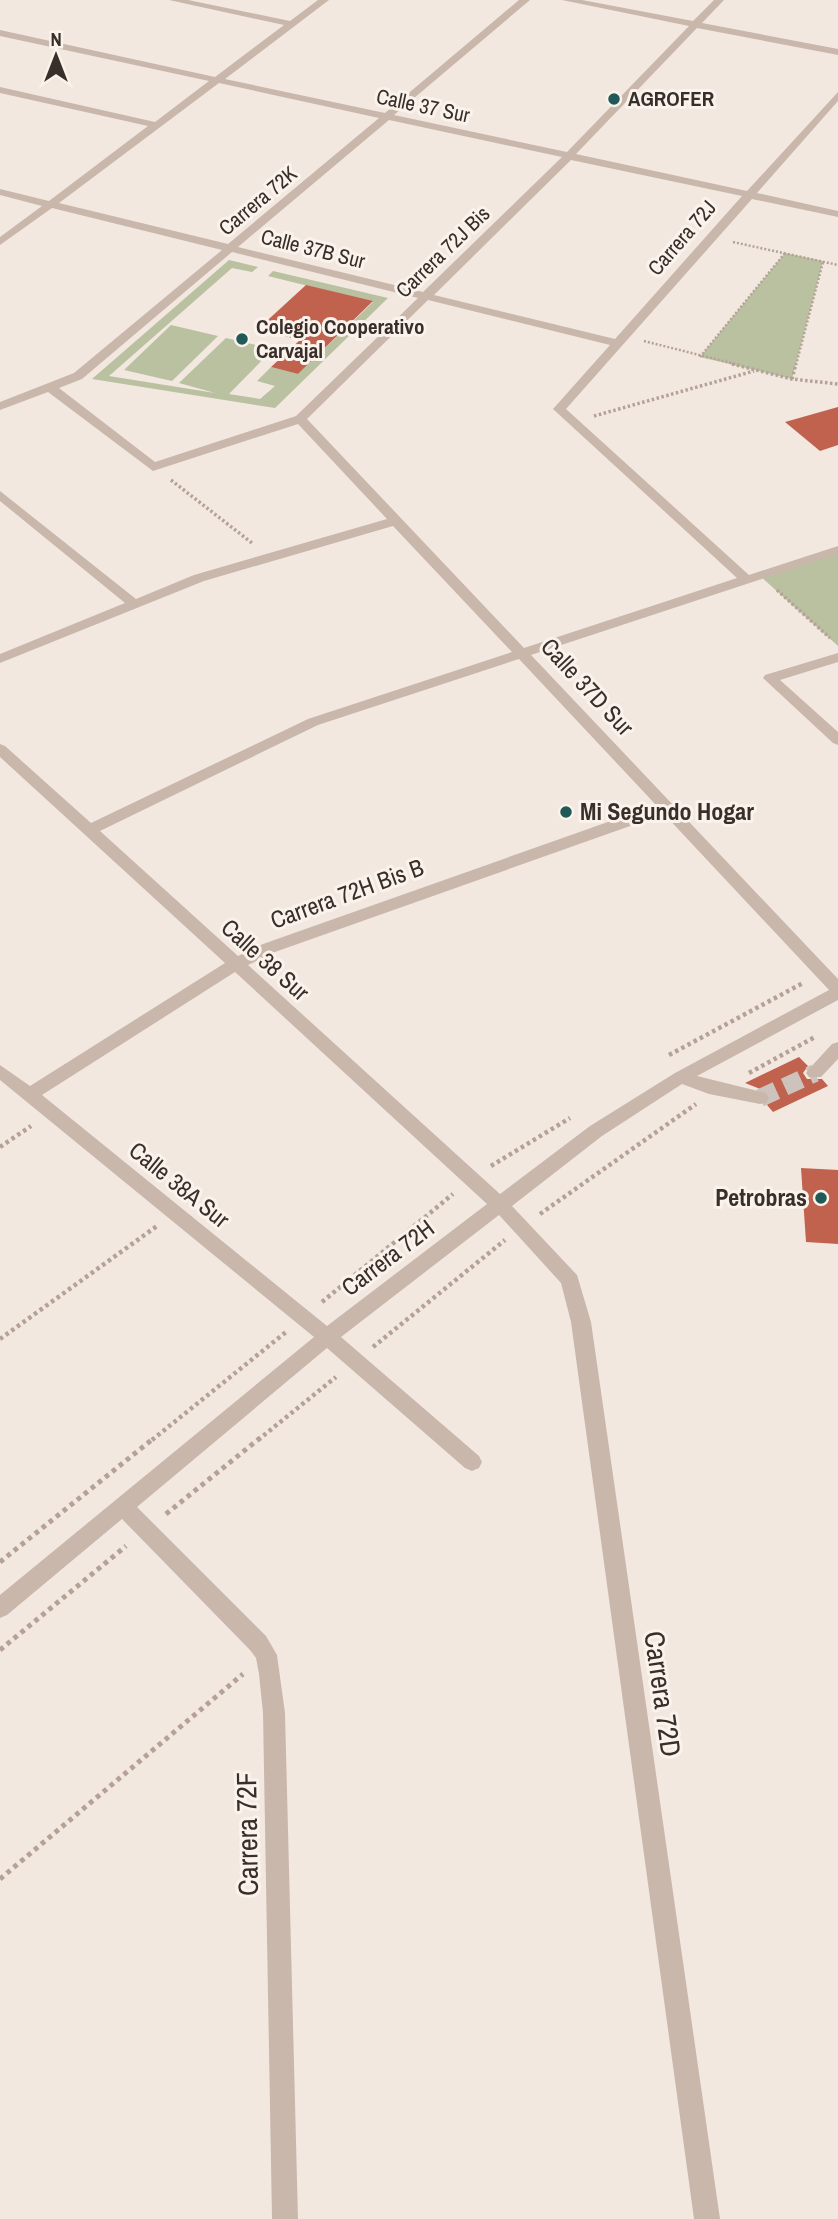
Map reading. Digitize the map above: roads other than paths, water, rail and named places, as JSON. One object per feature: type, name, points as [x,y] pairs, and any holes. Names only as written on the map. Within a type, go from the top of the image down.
[{"type":"street","points":[[174,0],[292,24]]},
{"type":"street","points":[[0,242],[324,0]]},
{"type":"street","name":"Carrera 72K","points":[[0,405],[78,376],[525,0]]},
{"type":"street","points":[[567,0],[838,52]]},
{"type":"street","name":"Carrera 72J Bis","points":[[50,387],[153,467],[300,419],[568,157],[693,24],[719,0]]},
{"type":"street","name":"Calle 37 Sur","points":[[0,33],[838,214]]},
{"type":"street","points":[[0,90],[156,125]]},
{"type":"street","name":"Carrera 72J","points":[[753,577],[559,409],[838,95]]},
{"type":"street","name":"Calle 37B Sur","points":[[0,192],[425,296],[620,340]]},
{"type":"street","name":"Calle 37D Sur","points":[[300,419],[838,991]]},
{"type":"street","points":[[0,495],[132,603]]},
{"type":"street","points":[[0,659],[132,603],[269,556],[396,521]]},
{"type":"street","points":[[88,831],[313,722],[838,550]]},
{"type":"street","points":[[838,657],[770,678],[838,740]]},
{"type":"street","name":"Calle 38 Sur","points":[[0,749],[500,1205]]},
{"type":"street","name":"Carrera 72H Bis B","points":[[29,1095],[234,965],[268,948],[667,807]]},
{"type":"street","name":"Carrera 72H","points":[[3,1601],[123,1507],[327,1337],[596,1131],[681,1077],[838,991]]},
{"type":"street","points":[[815,1073],[838,1048]]},
{"type":"street","name":"Calle 38A Sur","points":[[0,1071],[327,1337],[472,1462]]},
{"type":"street","points":[[681,1077],[717,1090],[760,1098]]},
{"type":"street","name":"Carrera 72D","points":[[500,1205],[570,1280],[581,1322],[707,2219]]},
{"type":"street","name":"Carrera 72F","points":[[123,1507],[258,1643],[265,1655],[274,1713],[285,2219]]},
{"type":"tunnel","points":[[760,1098],[815,1073]]},
{"type":"place","name":"AGROFER","points":[[614,99]]},
{"type":"place","name":"Colegio Cooperativo Carvajal","points":[[242,339]]},
{"type":"place","name":"Mi Segundo Hogar","points":[[566,812]]},
{"type":"place","name":"Petrobras","points":[[821,1198]]}]
